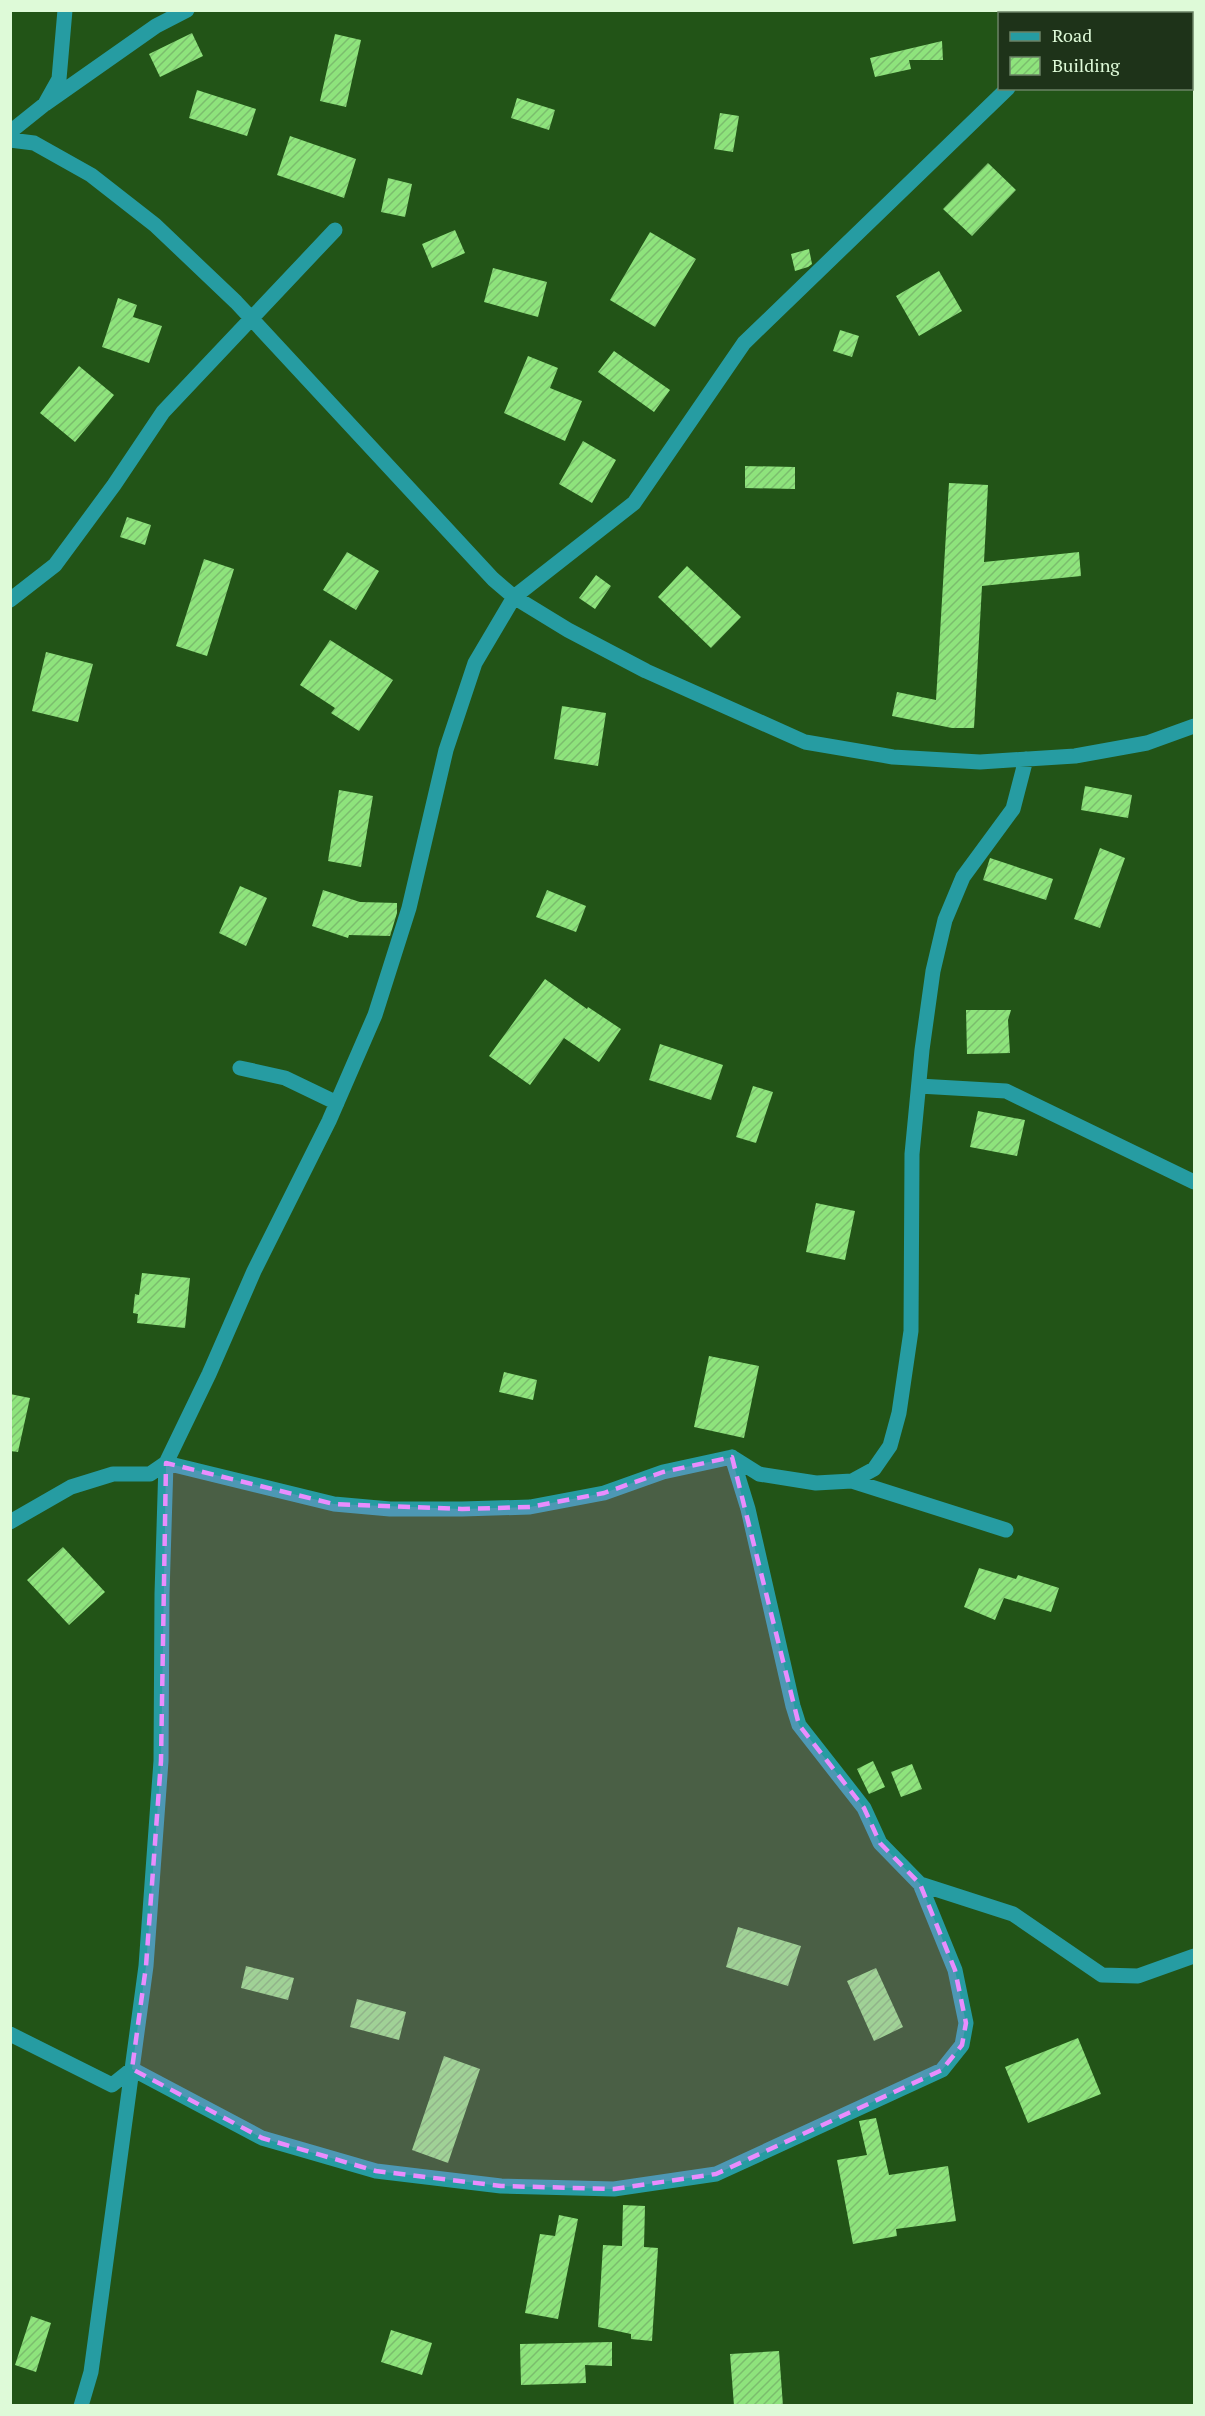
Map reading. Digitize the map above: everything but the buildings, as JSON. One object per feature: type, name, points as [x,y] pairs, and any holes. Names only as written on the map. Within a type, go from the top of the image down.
[{"type":"street","points":[[45,104],[59,79],[65,10]]},
{"type":"street","points":[[10,132],[45,104],[156,26],[187,10]]},
{"type":"street","points":[[81,2406],[91,2372],[146,1966],[161,1761],[162,1594],[166,1463],[209,1374],[254,1271],[337,1103],[375,1015],[409,908],[446,750],[475,663],[514,597],[634,503],[744,344],[1006,90]]},
{"type":"street","points":[[10,140],[34,143],[91,175],[155,225],[236,302],[493,579],[514,597],[568,630],[646,671],[805,742],[893,757],[980,762],[1075,756],[1147,743],[1194,726]]},
{"type":"street","points":[[10,600],[55,565],[114,485],[163,412],[335,230]]},
{"type":"street","points":[[852,1481],[874,1469],[890,1446],[899,1413],[911,1331],[912,1154],[933,971],[945,920],[963,877],[1013,809],[1026,759]]},
{"type":"street","points":[[240,1068],[285,1078],[337,1103]]},
{"type":"street","points":[[919,1086],[1006,1091],[1194,1182]]},
{"type":"street","points":[[132,2069],[262,2138],[376,2170],[501,2186],[614,2189],[717,2174],[942,2070],[962,2045],[966,2023],[956,1970],[920,1884],[880,1843],[864,1808],[799,1725],[748,1509],[732,1457]]},
{"type":"street","points":[[10,1522],[71,1487],[113,1474],[150,1474],[166,1463],[334,1504],[390,1509],[462,1509],[530,1507],[604,1493],[663,1472],[732,1457],[759,1474],[816,1483],[852,1481],[1006,1530]]},
{"type":"street","points":[[920,1884],[1013,1914],[1102,1976],[1138,1976],[1194,1956]]},
{"type":"street","points":[[10,2034],[112,2085],[132,2069]]},
{"type":"highlighted area","points":[[732,1457],[799,1725],[864,1808],[880,1843],[920,1884],[955,1970],[966,2023],[962,2045],[942,2070],[716,2174],[614,2189],[501,2186],[376,2171],[262,2138],[132,2069],[146,1966],[161,1761],[166,1463],[334,1504],[462,1509],[530,1507],[604,1493],[663,1472]]}]
